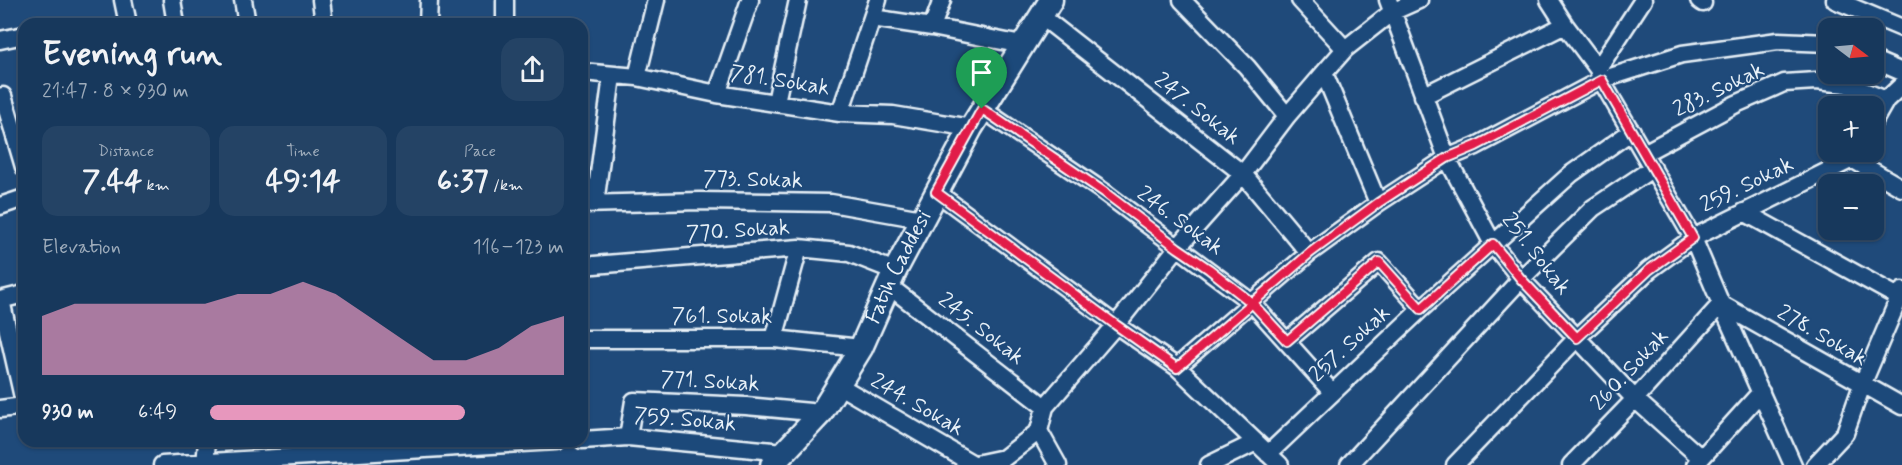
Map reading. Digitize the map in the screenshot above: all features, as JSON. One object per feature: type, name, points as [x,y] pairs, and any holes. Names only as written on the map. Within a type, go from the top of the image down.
[{"type":"main road","name":"Fatih Caddesi","points":[[778,459],[821,413],[861,348],[892,279],[936,192],[982,109],[1046,8]]},
{"type":"street","points":[[123,0],[127,18]]},
{"type":"street","points":[[172,0],[175,18]]},
{"type":"street","points":[[243,0],[246,18]]},
{"type":"street","points":[[321,0],[323,18]]},
{"type":"street","points":[[428,18],[429,0]]},
{"type":"street","points":[[504,18],[505,0]]},
{"type":"street","points":[[637,77],[656,0]]},
{"type":"street","points":[[717,94],[750,0]]},
{"type":"street","points":[[776,102],[798,0]]},
{"type":"street","points":[[840,113],[878,0]]},
{"type":"street","points":[[932,27],[942,0]]},
{"type":"street","points":[[1182,0],[1247,67],[1287,116]]},
{"type":"street","points":[[1300,0],[1346,49]]},
{"type":"street","points":[[972,465],[1004,458],[1039,431],[1045,407],[1243,174],[1287,116],[1324,73],[1390,6],[1419,0]]},
{"type":"street","points":[[1549,0],[1600,74],[1693,238],[1793,465]]},
{"type":"street","points":[[1600,74],[1643,0]]},
{"type":"street","points":[[1834,0],[1902,28]]},
{"type":"street","name":"251. Sokak","points":[[1390,6],[1447,158],[1493,244],[1521,279],[1698,462]]},
{"type":"street","name":"247. Sokak","points":[[1046,8],[1243,174],[1310,253]]},
{"type":"street","points":[[872,18],[1022,45]]},
{"type":"street","points":[[1423,96],[1565,25]]},
{"type":"street","points":[[0,40],[18,36]]},
{"type":"street","points":[[1177,368],[1310,253],[1378,203],[1447,158],[1476,146],[1600,74],[1682,54],[1778,40],[1818,42]]},
{"type":"street","points":[[1884,64],[1902,72]]},
{"type":"street","name":"781. Sokak","points":[[588,73],[637,77],[717,94],[840,113],[894,115],[971,128]]},
{"type":"street","points":[[1324,73],[1378,203]]},
{"type":"street","points":[[588,204],[612,76]]},
{"type":"street","name":"283. Sokak","points":[[1644,153],[1736,104],[1784,83],[1816,81],[1846,84],[1886,100]]},
{"type":"street","points":[[1884,104],[1902,85]]},
{"type":"street","points":[[3,96],[18,147]]},
{"type":"street","name":"246. Sokak","points":[[982,109],[1104,192],[1252,303],[1332,392]]},
{"type":"street","name":"257. Sokak","points":[[1274,460],[1332,392],[1421,309],[1571,174],[1632,131]]},
{"type":"street","name":"259. Sokak","points":[[1455,465],[1577,338],[1649,270],[1693,238],[1840,162]]},
{"type":"street","points":[[1864,162],[1902,188]]},
{"type":"street","points":[[1349,465],[1521,279],[1593,208],[1653,168]]},
{"type":"street","points":[[936,192],[1177,368],[1274,460]]},
{"type":"street","points":[[0,206],[18,200]]},
{"type":"street","name":"773. Sokak","points":[[588,204],[700,201],[831,203],[922,219]]},
{"type":"street","points":[[1744,212],[1901,296],[1862,385],[1845,433],[1815,465]]},
{"type":"street","points":[[774,339],[799,248]]},
{"type":"street","name":"770. Sokak","points":[[588,266],[799,248],[849,253],[892,279]]},
{"type":"street","points":[[1287,341],[1379,262],[1421,309]]},
{"type":"street","name":"245. Sokak","points":[[892,279],[1045,407]]},
{"type":"street","points":[[18,296],[1,300],[18,377]]},
{"type":"street","name":"278. Sokak","points":[[1721,304],[1902,406]]},
{"type":"street","name":"260. Sokak","points":[[1571,465],[1635,399],[1721,304]]},
{"type":"street","name":"761. Sokak","points":[[588,339],[774,339],[861,348]]},
{"type":"street","name":"244. Sokak","points":[[838,385],[972,465]]},
{"type":"street","points":[[1698,462],[1761,392]]},
{"type":"street","name":"771. Sokak","points":[[628,437],[634,401],[747,406],[821,413]]},
{"type":"street","points":[[0,409],[18,405]]},
{"type":"street","points":[[1039,431],[1058,465]]},
{"type":"street","name":"759. Sokak","points":[[588,440],[628,437],[778,459]]},
{"type":"street","points":[[1209,465],[1254,443]]},
{"type":"street","points":[[205,464],[206,447]]},
{"type":"street","points":[[162,465],[314,460],[480,447]]},
{"type":"route","points":[[982,109],[936,192],[1177,368],[1214,335],[1252,303],[1310,253],[1378,203],[1447,158],[1476,146],[1602,80],[1693,238],[1649,270],[1577,338],[1521,279],[1493,244],[1421,309],[1379,262],[1287,341],[1252,303],[1209,269],[1104,192],[982,109]]}]
